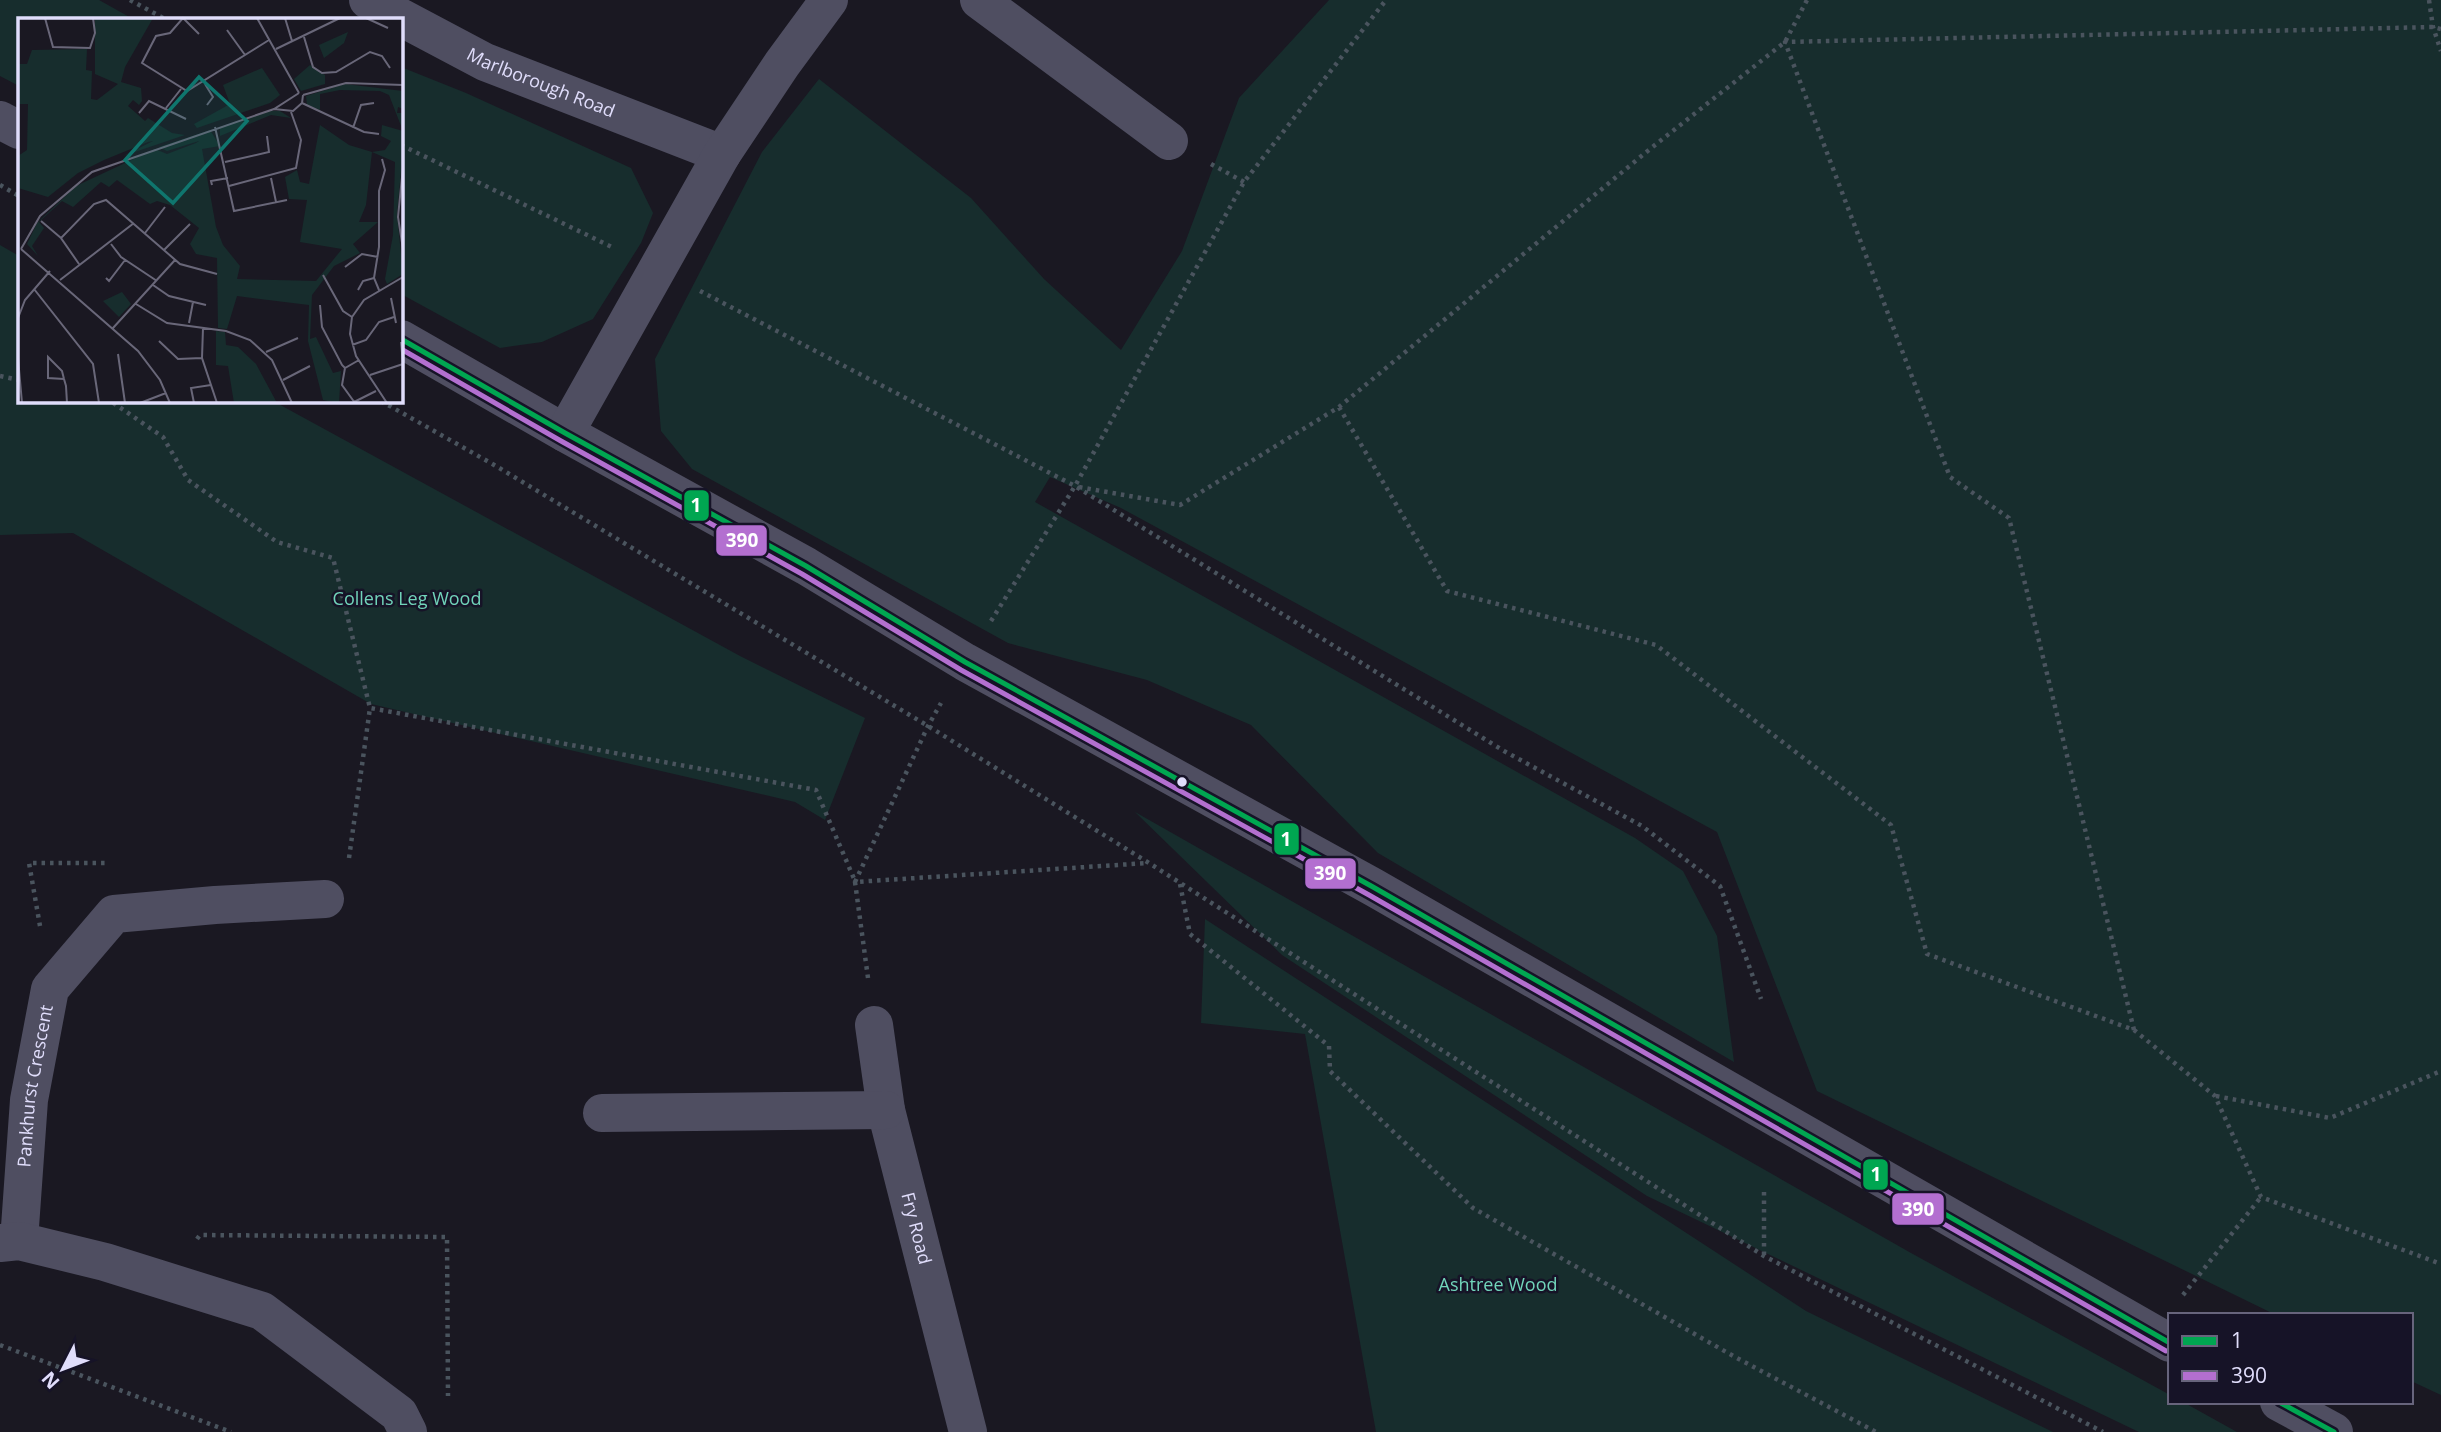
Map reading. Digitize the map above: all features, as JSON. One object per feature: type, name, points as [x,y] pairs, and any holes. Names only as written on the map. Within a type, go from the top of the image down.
[{"type":"street","name":"Marlborough Road","points":[[368,0],[485,62],[722,153]]},
{"type":"street","points":[[565,433],[722,153],[829,0]]},
{"type":"street","points":[[979,0],[1168,141]]},
{"type":"street","points":[[0,120],[18,129]]},
{"type":"street","points":[[402,340],[806,566],[965,662],[1385,894],[2161,1338]]},
{"type":"street","name":"Pankhurst Crescent","points":[[325,900],[215,905],[114,914],[50,989],[29,1100],[9,1242],[104,1262],[262,1311],[399,1414],[408,1432]]},
{"type":"street","name":"Fry Road","points":[[874,1025],[886,1110],[968,1432]]},
{"type":"street","points":[[602,1113],[886,1110]]},
{"type":"street","points":[[2283,1404],[2334,1432]]},
{"type":"path","points":[[130,0],[163,18]]},
{"type":"path","points":[[1075,486],[1244,182],[1386,0]]},
{"type":"path","points":[[1075,486],[1180,505],[1339,407],[1650,149],[1785,42],[1807,0]]},
{"type":"path","points":[[2429,0],[2433,27],[2441,51]]},
{"type":"path","points":[[1785,42],[2433,27],[2441,29]]},
{"type":"path","points":[[1785,42],[1950,477],[2010,518],[2134,1030]]},
{"type":"path","points":[[402,145],[659,269],[1075,486],[1504,751],[1643,826],[1720,886],[1761,999]]},
{"type":"path","points":[[0,185],[18,194]]},
{"type":"path","points":[[0,376],[18,380]]},
{"type":"path","points":[[112,402],[163,437],[188,480],[277,542],[332,558],[369,708],[348,864],[325,900]]},
{"type":"path","points":[[383,402],[519,480],[928,726],[1149,863],[1764,1256],[2103,1432]]},
{"type":"path","points":[[1339,407],[1447,591],[1656,645],[1891,825],[1927,954],[2134,1030],[2216,1096],[2260,1197],[2441,1264]]},
{"type":"path","points":[[369,708],[816,790],[855,882],[874,1025]]},
{"type":"path","points":[[855,882],[1149,863]]},
{"type":"path","points":[[1180,883],[1190,934],[1329,1046],[1330,1072],[1473,1208],[1735,1357],[1876,1432]]},
{"type":"path","points":[[2216,1096],[2330,1118],[2441,1071]]},
{"type":"path","points":[[1764,1190],[1764,1256]]},
{"type":"path","points":[[2179,1313],[2260,1197]]},
{"type":"path","points":[[194,1242],[200,1235],[447,1237],[448,1404]]},
{"type":"path","points":[[0,1346],[231,1432]]},
{"type":"green space","points":[[0,0],[99,0],[131,18],[18,18],[18,85],[0,76]]},
{"type":"green space","points":[[1329,0],[2441,0],[2441,1395],[2413,1382],[2413,1313],[2272,1313],[1817,1091],[1717,832],[1121,508],[1050,477],[1035,502],[1635,838],[1683,871],[1717,936],[1734,1062],[1378,853],[1251,725],[1147,680],[1008,643],[692,469],[661,431],[655,359],[762,152],[819,79],[971,198],[1044,279],[1121,350],[1182,251],[1239,98]]},
{"type":"green space","points":[[402,67],[466,93],[631,168],[653,213],[641,243],[593,319],[542,342],[500,348],[402,295]]},
{"type":"green space","name":"Collens Leg Wood","points":[[0,245],[18,255],[18,402],[275,402],[740,656],[865,718],[825,820],[795,802],[371,704],[73,533],[0,535]]},
{"type":"green space","points":[[1135,812],[1911,1253],[2168,1394],[2168,1404],[2187,1404],[2237,1432],[2139,1432],[1647,1196],[1282,955]]},
{"type":"green space","name":"Ashtree Wood","points":[[1205,919],[1806,1311],[2053,1432],[1376,1432],[1305,1034],[1201,1023]]},
{"type":"transit line","name":"1","points":[[402,340],[806,566],[965,662],[1373,887],[2168,1342]]},
{"type":"transit line","name":"390","points":[[402,350],[802,574],[961,670],[1369,895],[2166,1351]]},
{"type":"transit line","name":"1","points":[[2283,1404],[2334,1432]]}]
